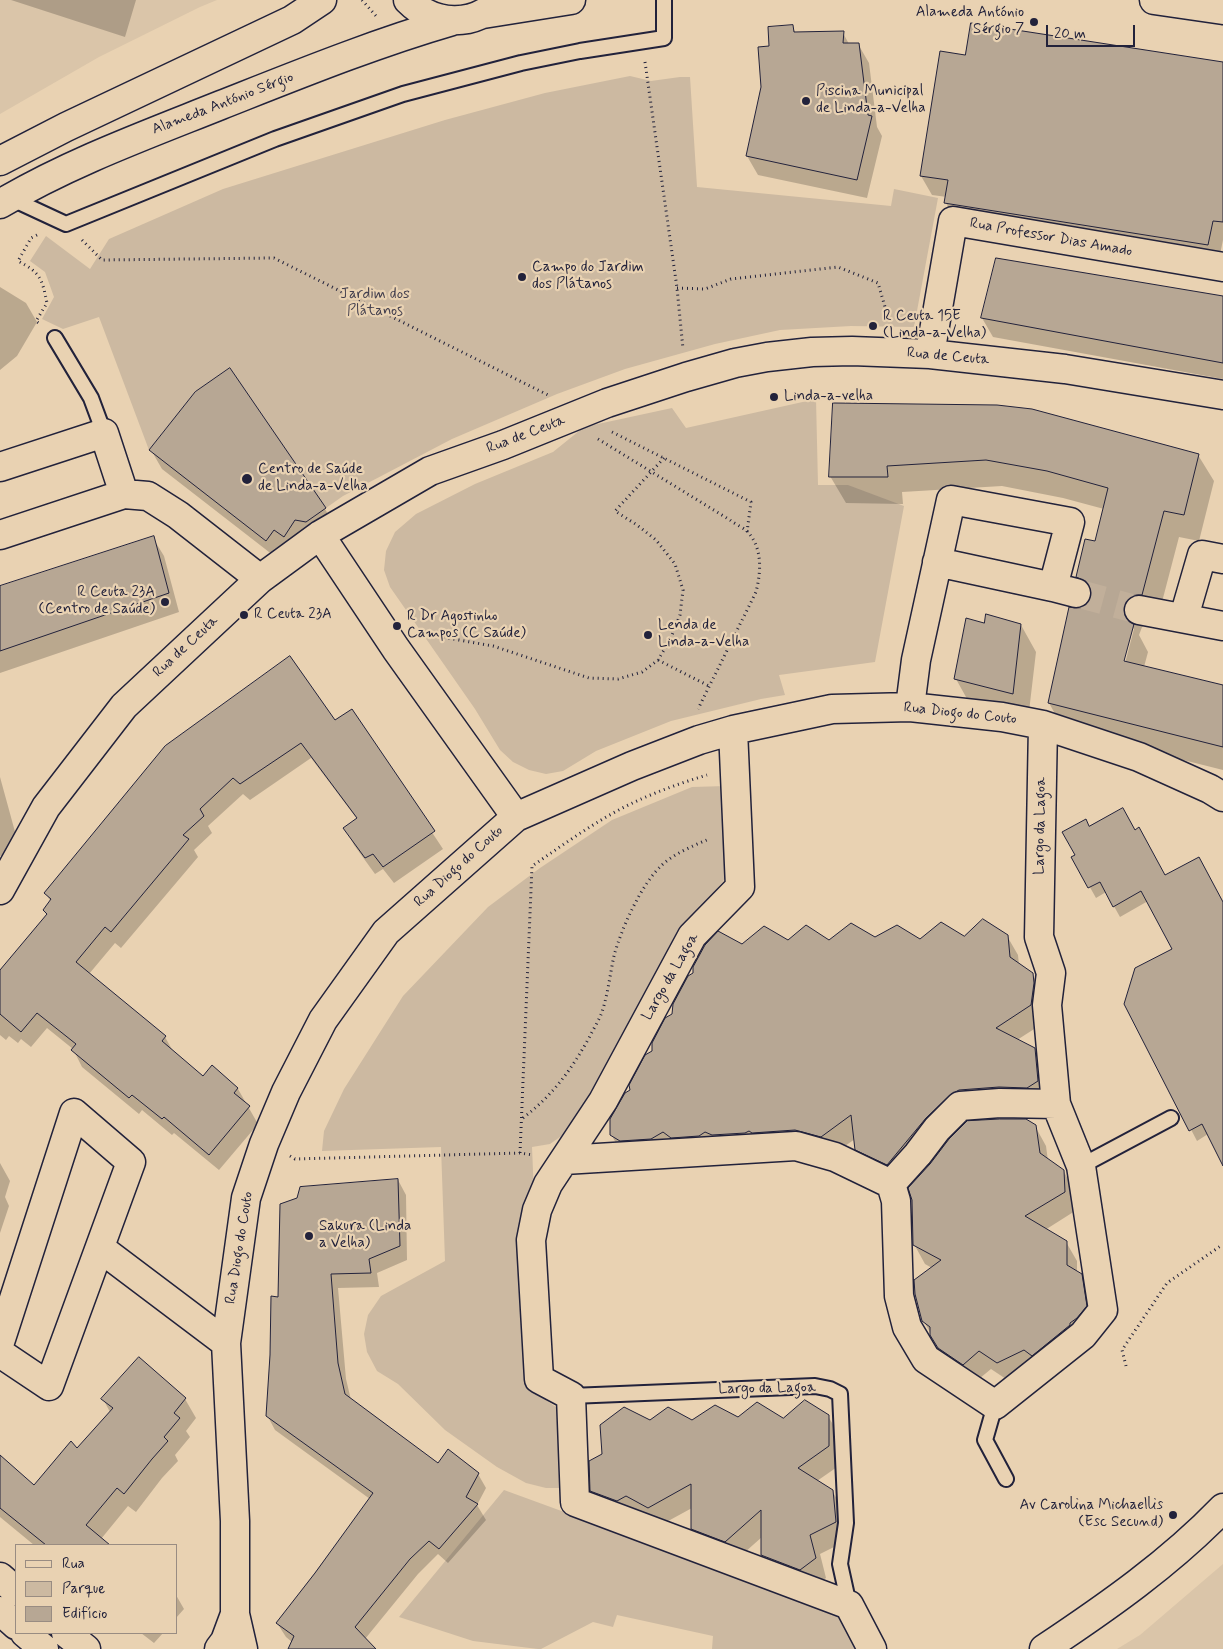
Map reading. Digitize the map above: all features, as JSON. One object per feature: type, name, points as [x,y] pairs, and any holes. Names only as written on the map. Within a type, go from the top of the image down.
[{"type":"street","points":[[0,161],[66,127],[292,20],[322,0]]},
{"type":"street","points":[[408,0],[416,8],[433,17],[452,21]]},
{"type":"street","points":[[491,7],[571,0]]},
{"type":"street","points":[[1154,0],[1223,10]]},
{"type":"street","name":"Alameda António Sérgio","points":[[5,201],[36,184],[133,140],[386,42],[452,21],[468,19],[491,7]]},
{"type":"street","name":"Rua Professor Dias Amado","points":[[930,354],[953,221],[1223,267]]},
{"type":"street","name":"Rua de Ceuta","points":[[0,890],[46,807],[124,706],[260,578],[320,535],[430,471],[503,445],[607,403],[686,377],[735,363],[812,352],[852,351],[930,354],[1065,369],[1223,395]]},
{"type":"street","points":[[0,467],[104,432],[124,494]]},
{"type":"street","points":[[0,535],[124,494],[148,496],[161,503],[260,578]]},
{"type":"street","points":[[910,707],[916,660],[937,562],[951,500],[1070,522],[1065,590],[937,562]]},
{"type":"street","points":[[320,535],[396,649],[516,817]]},
{"type":"street","points":[[1184,617],[1202,554],[1223,559]]},
{"type":"street","points":[[1139,610],[1184,617],[1223,626]]},
{"type":"street","name":"Rua Diogo do Couto","points":[[243,1649],[235,1614],[235,1521],[226,1343],[246,1198],[264,1144],[286,1092],[323,1020],[386,932],[516,817],[632,766],[699,740],[733,730],[832,710],[910,707],[1002,717],[1043,725],[1139,757],[1210,789],[1223,797]]},
{"type":"street","name":"Largo da Lagoa","points":[[995,1405],[1083,1335],[1104,1310],[1081,1166],[1056,1104],[1047,1005],[1050,973],[1038,937],[1043,725]]},
{"type":"street","name":"Largo da Lagoa","points":[[572,1396],[539,1380],[531,1240],[537,1210],[548,1184],[603,1101],[692,936],[740,887],[733,730]]},
{"type":"street","points":[[891,1184],[918,1154],[936,1129],[960,1106],[1000,1103],[1056,1104]]},
{"type":"street","points":[[0,1342],[74,1113],[131,1162],[48,1386],[0,1352]]},
{"type":"street","points":[[564,1160],[796,1146],[835,1157],[891,1184],[896,1200],[899,1296],[907,1327],[926,1359],[995,1405]]},
{"type":"street","points":[[100,1248],[226,1343]]},
{"type":"street","points":[[572,1396],[575,1502],[849,1605]]},
{"type":"street","points":[[1044,1649],[1112,1603],[1200,1532],[1223,1508]]},
{"type":"street","points":[[0,1577],[15,1590]]},
{"type":"street","name":"Largo da Lagoa","points":[[849,1605],[872,1649]]},
{"type":"street","points":[[0,1611],[15,1624]]},
{"type":"street","name":"Rua Diogo do Couto","points":[[219,1649],[225,1641],[235,1614]]},
{"type":"street","points":[[26,1634],[44,1649]]},
{"type":"street","points":[[67,1634],[86,1649]]},
{"type":"lane","points":[[5,201],[66,224],[275,139],[403,94],[521,63],[642,40],[664,38],[664,0]]},
{"type":"lane","points":[[55,338],[90,398],[104,432]]},
{"type":"lane","points":[[1081,1166],[1171,1118]]},
{"type":"lane","name":"Largo da Lagoa","points":[[572,1396],[815,1386],[830,1389],[840,1394],[846,1522],[840,1564],[849,1605]]},
{"type":"lane","points":[[995,1405],[985,1440],[1006,1479]]},
{"type":"path","points":[[642,40],[677,288],[686,377]]},
{"type":"path","points":[[47,303],[43,281],[28,267],[18,261],[31,238],[66,224]]},
{"type":"path","points":[[102,260],[274,258],[550,396]]},
{"type":"path","points":[[677,288],[706,290],[731,279],[838,268],[878,283],[899,353]]},
{"type":"path","points":[[604,430],[613,432],[751,502],[747,532]]},
{"type":"path","points":[[264,1144],[295,1159],[520,1153],[532,866],[590,827],[638,800],[710,774],[692,720],[756,592],[761,571],[757,548],[747,532],[730,520],[596,438]]},
{"type":"path","points":[[396,649],[421,632],[493,646],[589,678],[618,679],[642,672],[658,660],[670,640],[680,615],[683,590],[675,564],[656,540],[615,511],[664,458]]},
{"type":"path","points":[[658,660],[709,686]]},
{"type":"path","points":[[522,1118],[543,1102],[562,1081],[582,1051],[602,1012],[615,954],[625,925],[647,885],[662,865],[686,849],[713,837],[738,833]]},
{"type":"path","points":[[1126,1366],[1122,1350],[1167,1283],[1222,1245]]},
{"type":"shaded area","points":[[0,0],[217,0],[99,57],[0,114]]},
{"type":"shaded area","points":[[1223,1564],[1223,1649],[1117,1649],[1140,1635]]},
{"type":"green space","name":"Jardim dos Plátanos","points":[[630,76],[651,81],[690,77],[697,187],[891,206],[894,189],[938,198],[914,327],[851,326],[780,330],[715,344],[625,369],[557,394],[452,439],[343,496],[326,508],[230,368],[195,392],[149,450],[99,317],[63,329],[42,319],[54,297],[45,272],[30,261],[46,236],[90,269],[109,239],[223,189],[445,120],[545,93]]},
{"type":"green space","points":[[816,399],[818,485],[848,485],[904,506],[875,662],[779,675],[785,695],[671,721],[596,751],[563,771],[546,774],[529,770],[513,762],[500,750],[475,709],[390,587],[384,570],[386,551],[395,532],[416,514],[475,484],[553,452],[584,427],[672,408],[686,428]]},
{"type":"green space","points":[[726,786],[729,874],[680,933],[587,1112],[570,1130],[550,1144],[532,1147],[534,1195],[520,1256],[530,1389],[560,1410],[561,1488],[546,1488],[526,1483],[497,1467],[445,1430],[398,1384],[377,1371],[367,1352],[364,1334],[368,1315],[381,1296],[445,1261],[441,1147],[322,1151],[324,1131],[344,1089],[403,996],[488,907],[540,868],[612,820],[692,787]]},
{"type":"green space","points":[[504,1490],[846,1615],[860,1649],[712,1649],[713,1636],[617,1615],[613,1627],[593,1622],[538,1649],[473,1641],[399,1617]]},
{"type":"building","points":[[971,23],[1223,62],[1223,222],[1213,221],[1208,245],[944,203],[948,180],[920,176],[940,51],[965,55]]},
{"type":"building","name":"Piscina Municipal de Linda-a-Velha","points":[[793,25],[794,32],[844,31],[843,43],[859,43],[868,115],[872,116],[857,180],[746,156],[761,87],[758,47],[769,46],[768,27]]},
{"type":"building","points":[[996,258],[1223,296],[1223,363],[981,318]]},
{"type":"building","name":"Centro de Saúde de Linda-a-Velha","points":[[230,368],[326,508],[306,522],[295,520],[284,537],[274,530],[266,541],[149,450],[195,392]]},
{"type":"building","points":[[833,403],[997,405],[1032,409],[1199,454],[1184,515],[1164,511],[1142,595],[1133,595],[1127,600],[1124,607],[1124,616],[1134,624],[1124,661],[1223,685],[1223,747],[1048,703],[1069,607],[1081,608],[1087,604],[1091,597],[1091,589],[1087,582],[1076,577],[1085,539],[1095,541],[1108,488],[1047,471],[986,460],[887,466],[888,477],[829,477]]},
{"type":"building","points":[[154,536],[169,593],[0,651],[0,586]]},
{"type":"building","points":[[986,614],[1021,624],[1013,694],[954,679],[966,618],[984,623]]},
{"type":"building","points":[[290,656],[335,720],[352,709],[435,831],[383,867],[373,854],[365,858],[343,828],[357,818],[301,743],[240,784],[233,778],[200,809],[204,816],[183,835],[189,839],[111,932],[105,927],[76,962],[166,1036],[162,1041],[203,1076],[212,1065],[238,1088],[234,1093],[250,1106],[209,1155],[164,1117],[162,1119],[132,1095],[129,1098],[71,1050],[76,1044],[37,1013],[21,1032],[0,1014],[0,970],[47,914],[43,910],[51,899],[44,893],[165,746]]},
{"type":"building","points":[[1123,808],[1135,830],[1139,827],[1165,875],[1199,857],[1223,902],[1223,1166],[1202,1124],[1189,1131],[1124,1004],[1135,968],[1172,949],[1141,891],[1113,907],[1100,882],[1088,888],[1071,857],[1075,855],[1062,832],[1086,819],[1089,826]]},
{"type":"building","points":[[983,919],[1008,935],[1010,957],[1033,973],[1034,983],[1031,1005],[996,1028],[1035,1048],[1038,1081],[1027,1088],[999,1087],[959,1090],[950,1095],[926,1118],[887,1165],[855,1150],[851,1115],[821,1137],[795,1130],[752,1133],[749,1131],[745,1133],[712,1135],[705,1132],[699,1136],[671,1138],[663,1132],[651,1139],[620,1141],[610,1135],[610,1119],[625,1093],[630,1090],[629,1085],[645,1055],[652,1051],[652,1043],[665,1018],[672,1014],[673,1004],[688,976],[693,973],[693,967],[705,945],[718,931],[742,944],[764,926],[788,940],[806,925],[829,940],[851,923],[875,937],[897,925],[920,939],[941,922],[964,936]]},
{"type":"building","points":[[1026,1119],[1036,1125],[1040,1153],[1064,1170],[1065,1192],[1025,1216],[1067,1241],[1067,1265],[1082,1274],[1087,1306],[1070,1325],[1032,1356],[1024,1350],[997,1363],[979,1351],[963,1365],[938,1348],[930,1335],[930,1327],[922,1321],[915,1294],[914,1280],[941,1260],[913,1245],[912,1200],[908,1188],[949,1139],[967,1121]]},
{"type":"building","points":[[398,1179],[400,1246],[369,1259],[371,1273],[331,1274],[338,1363],[345,1394],[438,1463],[448,1449],[479,1473],[466,1497],[478,1504],[439,1549],[429,1541],[410,1559],[355,1627],[376,1649],[288,1649],[294,1636],[276,1623],[373,1493],[266,1416],[271,1296],[278,1297],[280,1204],[297,1198],[300,1187]]},
{"type":"building","points":[[139,1357],[186,1398],[174,1413],[180,1418],[164,1437],[168,1441],[124,1494],[117,1488],[86,1525],[109,1544],[45,1544],[0,1508],[0,1455],[34,1485],[71,1441],[77,1448],[113,1408],[101,1399]]},
{"type":"building","points":[[805,1400],[829,1415],[829,1446],[798,1468],[833,1490],[836,1522],[810,1535],[816,1558],[800,1570],[761,1555],[761,1510],[725,1542],[691,1529],[691,1484],[648,1508],[626,1496],[617,1501],[590,1491],[589,1461],[602,1454],[600,1425],[624,1407],[650,1420],[668,1407],[692,1420],[715,1405],[738,1417],[757,1402],[783,1418]]},
{"type":"tunnel","points":[[1076,593],[1139,610]]},
{"type":"place","name":"Alameda António Sérgio 7","points":[[1034,22]]},
{"type":"place","name":"Piscina Municipal de Linda-a-Velha","points":[[806,101]]},
{"type":"place","name":"Campo do Jardim dos Plátanos","points":[[522,277]]},
{"type":"place","name":"R Ceuta 15E (Linda-a-Velha)","points":[[873,326]]},
{"type":"place","name":"Linda-a-velha","points":[[774,397]]},
{"type":"place","name":"Centro de Saúde de Linda-a-Velha","points":[[247,479]]},
{"type":"place","name":"R Ceuta 23A (Centro de Saúde)","points":[[165,602]]},
{"type":"place","name":"R Ceuta 23A","points":[[244,615]]},
{"type":"place","name":"R Dr Agostinho Campos (C Saúde)","points":[[397,626]]},
{"type":"place","name":"Lenda de Linda-a-Velha","points":[[648,635]]},
{"type":"place","name":"Sakura (Linda a Velha)","points":[[309,1236]]},
{"type":"place","name":"Av Carolina Michaellis (Esc Secund)","points":[[1173,1515]]}]
